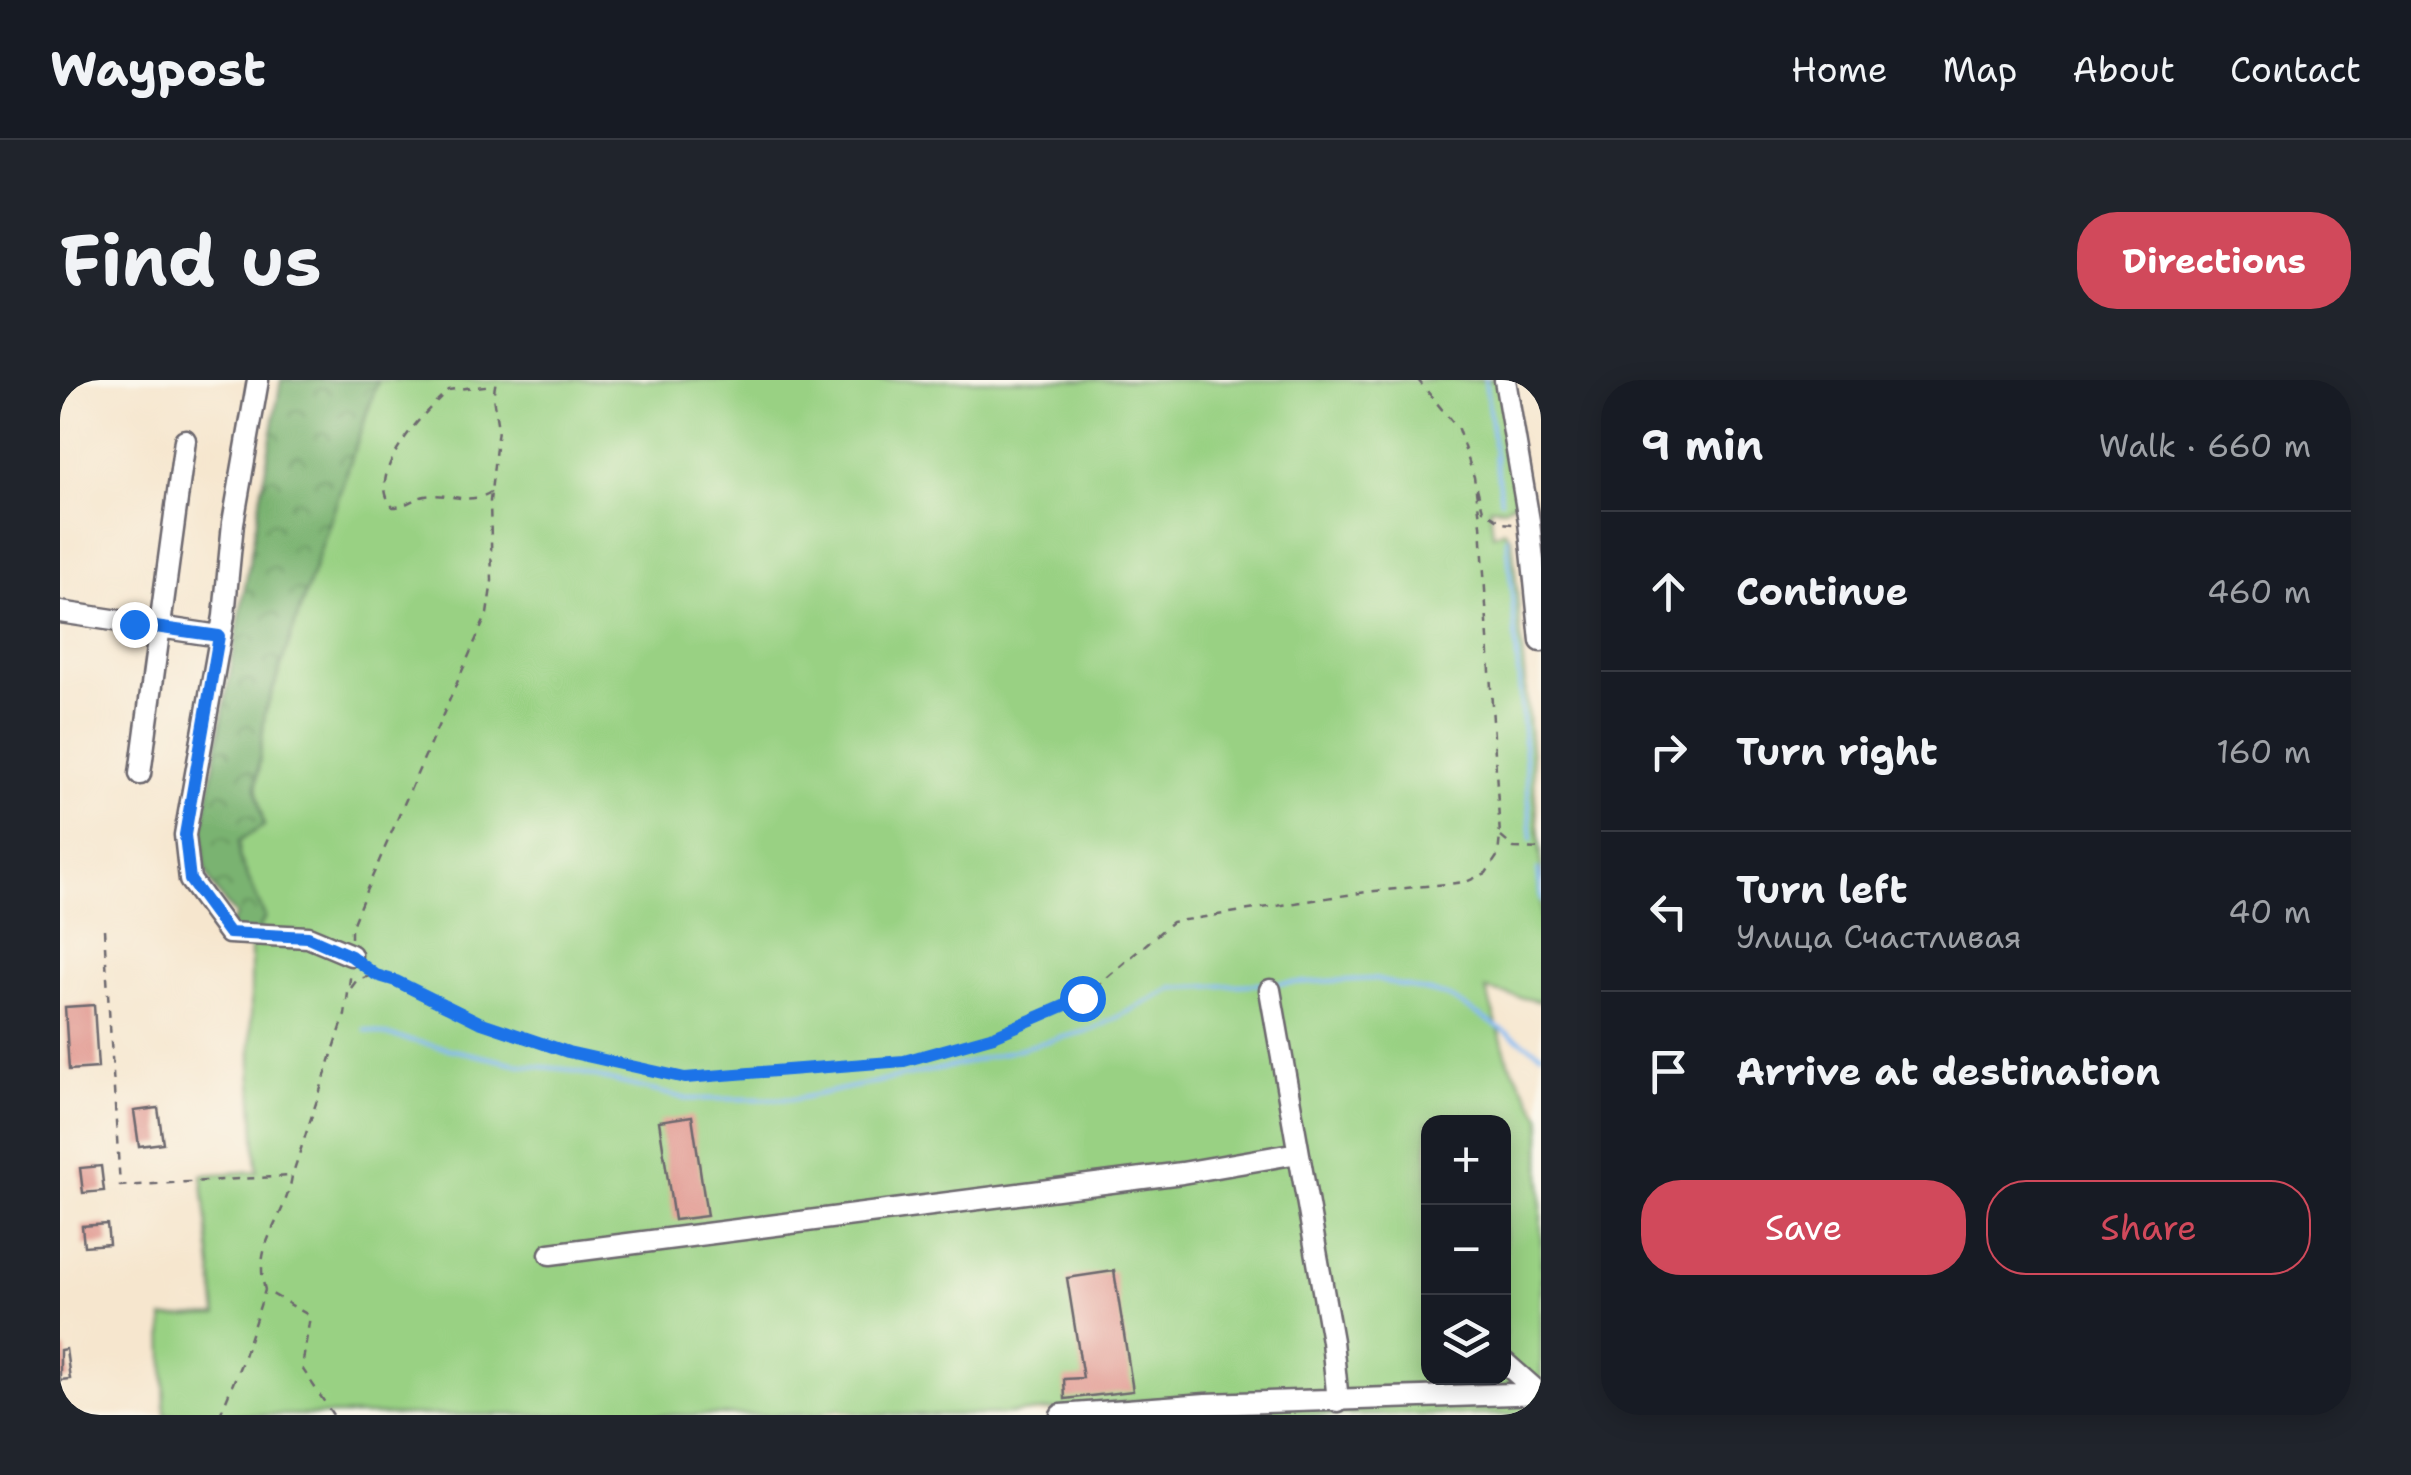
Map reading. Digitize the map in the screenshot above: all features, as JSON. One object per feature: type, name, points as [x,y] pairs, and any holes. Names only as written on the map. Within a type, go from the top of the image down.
[{"type":"street","points":[[258,380],[234,524],[224,616],[185,835],[190,880],[229,933],[308,937],[351,956]]},
{"type":"street","points":[[1505,380],[1529,522],[1541,641]]},
{"type":"street","points":[[140,774],[185,440]]},
{"type":"street","points":[[60,612],[219,636]]},
{"type":"street","points":[[1270,990],[1332,1341],[1338,1402]]},
{"type":"street","points":[[550,1254],[1182,1173],[1298,1153]]},
{"type":"street","points":[[1511,1368],[1540,1393]]},
{"type":"street","points":[[1061,1415],[1206,1404],[1540,1393]]},
{"type":"path","points":[[1418,380],[1458,429],[1483,510],[1503,524],[1529,522]]},
{"type":"path","points":[[220,1415],[264,1290],[259,1268],[266,1242],[289,1197],[292,1176],[345,1015],[351,928],[487,614],[492,581],[492,492],[498,429],[492,398],[496,382],[448,390],[399,445],[385,477],[384,492],[394,508],[401,508],[426,496],[480,499],[492,492]]},
{"type":"path","points":[[351,956],[376,975],[479,1022],[568,1052],[685,1078],[904,1061],[994,1036],[1082,998],[1172,922],[1366,892],[1466,882],[1486,873],[1498,855],[1500,836],[1481,524],[1474,477]]},
{"type":"path","points":[[1500,836],[1514,848],[1541,849]]},
{"type":"path","points":[[104,929],[120,1186],[292,1176]]},
{"type":"path","points":[[348,994],[358,980],[376,975]]},
{"type":"path","points":[[264,1290],[310,1316],[302,1368],[334,1415]]},
{"type":"green space","points":[[281,380],[378,380],[265,713],[256,788],[264,826],[239,841],[239,857],[265,917],[251,943],[229,924],[236,916],[208,875],[203,827]]},
{"type":"green space","points":[[378,380],[1500,380],[1517,500],[1504,508],[1490,507],[1493,535],[1504,530],[1512,539],[1541,859],[1541,1002],[1486,990],[1508,1060],[1541,1116],[1541,1415],[1191,1415],[1187,1397],[997,1415],[869,1415],[836,1410],[815,1415],[165,1415],[163,1318],[217,1315],[202,1175],[257,1171],[251,1064],[251,943],[265,917],[239,856],[239,841],[264,826],[256,788],[265,713]]},
{"type":"building","points":[[94,1005],[98,1068],[69,1070],[65,1007]]},
{"type":"building","points":[[158,1108],[163,1143],[139,1146],[134,1111]]},
{"type":"building","points":[[692,1116],[707,1216],[674,1220],[659,1121]]},
{"type":"building","points":[[101,1166],[104,1191],[83,1193],[80,1168]]},
{"type":"building","points":[[107,1224],[109,1244],[84,1246],[82,1226]]},
{"type":"building","points":[[1114,1271],[1133,1391],[1065,1399],[1064,1379],[1083,1378],[1067,1278]]},
{"type":"building","points":[[66,1349],[70,1379],[60,1380],[60,1350]]},
{"type":"waterway","points":[[1485,380],[1501,500]]},
{"type":"waterway","points":[[1507,537],[1532,839]]},
{"type":"waterway","points":[[1538,870],[1541,900]]},
{"type":"waterway","points":[[365,1030],[521,1065],[564,1069],[688,1099],[796,1099],[958,1065],[1094,1029],[1174,988],[1373,979],[1447,996],[1541,1053]]},
{"type":"route","points":[[134,624],[219,636],[185,835],[190,880],[229,933],[308,937],[351,956],[376,975],[479,1022],[568,1052],[685,1078],[904,1061],[994,1036],[1082,998]]}]
